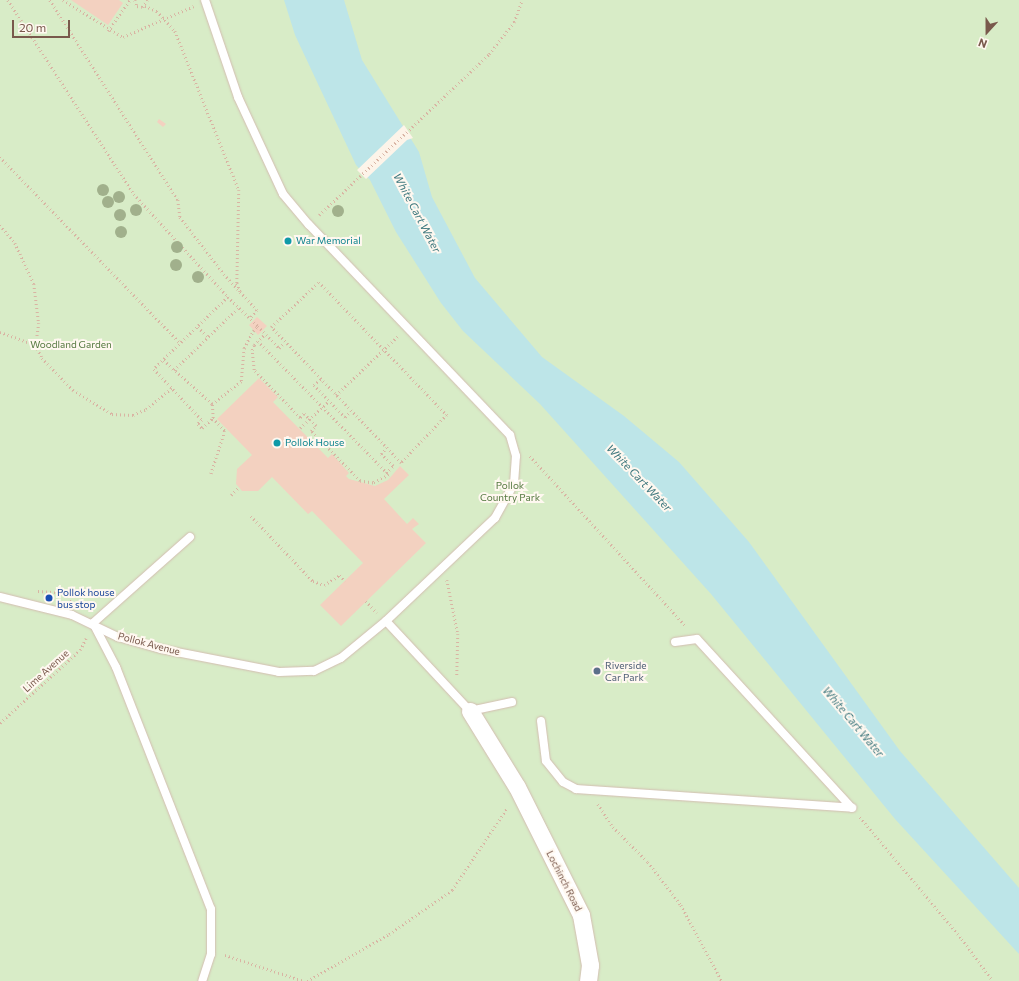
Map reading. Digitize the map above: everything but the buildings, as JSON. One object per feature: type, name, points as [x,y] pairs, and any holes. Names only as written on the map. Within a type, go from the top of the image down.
[{"type":"street","name":"Lochinch Road","points":[[470,711],[517,787],[581,915],[590,965],[588,981]]},
{"type":"lane","points":[[205,1],[252,132],[276,183],[309,226],[510,435]]},
{"type":"lane","name":"Pollok Avenue","points":[[0,598],[93,623],[118,637],[254,669],[314,671],[341,658],[386,621],[495,518],[509,497],[517,468],[510,435]]},
{"type":"lane","points":[[190,537],[93,623],[116,667],[204,889],[213,924],[211,954],[202,981]]},
{"type":"lane","points":[[386,621],[470,711],[512,702]]},
{"type":"lane","points":[[675,642],[697,639],[852,808]]},
{"type":"lane","points":[[542,721],[546,761],[563,782],[591,792],[852,808]]},
{"type":"path","points":[[8,0],[134,194],[238,308],[279,348],[285,342]]},
{"type":"path","points":[[50,0],[178,200],[180,217],[241,293],[257,310],[250,319]]},
{"type":"path","points":[[62,0],[108,31],[130,36],[205,1]]},
{"type":"path","points":[[108,31],[130,0]]},
{"type":"path","points":[[135,0],[139,7],[145,6],[156,11],[175,31],[239,190],[236,283],[241,293]]},
{"type":"path","points":[[145,6],[147,0]]},
{"type":"path","points":[[309,226],[489,54],[514,22],[522,0]]},
{"type":"path","points":[[0,157],[180,344]]},
{"type":"path","points":[[0,225],[15,243],[34,284],[40,323],[36,345],[42,358],[73,390],[112,414],[133,415],[146,409],[172,388]]},
{"type":"path","points":[[319,282],[447,415],[400,462],[285,342],[271,327],[319,282]]},
{"type":"path","points":[[213,418],[202,428],[198,424],[202,420],[154,369],[228,297]]},
{"type":"path","points":[[174,370],[238,308]]},
{"type":"path","points":[[212,404],[241,381],[244,348],[258,326]]},
{"type":"path","points":[[198,327],[208,337]]},
{"type":"path","points":[[0,332],[36,345]]},
{"type":"path","points":[[258,341],[389,475],[378,482],[360,481],[311,431],[316,426],[310,419],[304,414],[300,418],[254,370],[251,354],[258,341],[265,334]]},
{"type":"path","points":[[336,395],[396,338]]},
{"type":"path","points":[[164,360],[212,404],[213,418],[225,431],[210,474]]},
{"type":"path","points":[[321,380],[314,385],[329,401],[345,417],[351,411]]},
{"type":"path","points":[[300,428],[329,401]]},
{"type":"path","points":[[510,435],[697,639]]},
{"type":"path","points":[[386,473],[393,466],[381,454],[387,448]]},
{"type":"path","points":[[232,495],[238,488]]},
{"type":"path","points":[[251,516],[313,581],[324,585],[340,575],[345,581]]},
{"type":"path","points":[[444,566],[458,634],[455,694]]},
{"type":"path","name":"Lime Avenue","points":[[0,723],[80,650],[93,623]]},
{"type":"path","points":[[211,954],[261,965],[305,981],[389,934],[452,890],[500,822],[517,787]]},
{"type":"path","points":[[591,792],[613,827],[648,862],[681,905],[722,981]]},
{"type":"path","points":[[852,808],[962,939],[993,981]]},
{"type":"green space","name":"Pollok Country Park","points":[[0,0],[1019,0],[1019,981],[0,981]]},
{"type":"water","name":"White Cart Water","points":[[284,0],[344,0],[362,60],[419,152],[432,197],[475,278],[542,357],[624,416],[679,462],[749,542],[900,751],[1019,888],[1019,954],[895,819],[711,594],[540,404],[463,331],[441,303],[396,232],[370,180],[356,165],[295,35]]},
{"type":"pier","points":[[404,125],[413,138],[407,140],[366,179],[357,170]]},
{"type":"place","name":"War Memorial","points":[[288,241]]},
{"type":"place","name":"Pollok House","points":[[277,443]]},
{"type":"place","name":"Pollok house bus stop","points":[[49,598]]},
{"type":"place","name":"Riverside Car Park","points":[[597,671]]},
{"type":"park label","name":"Woodland Garden","points":[[71,345]]}]
